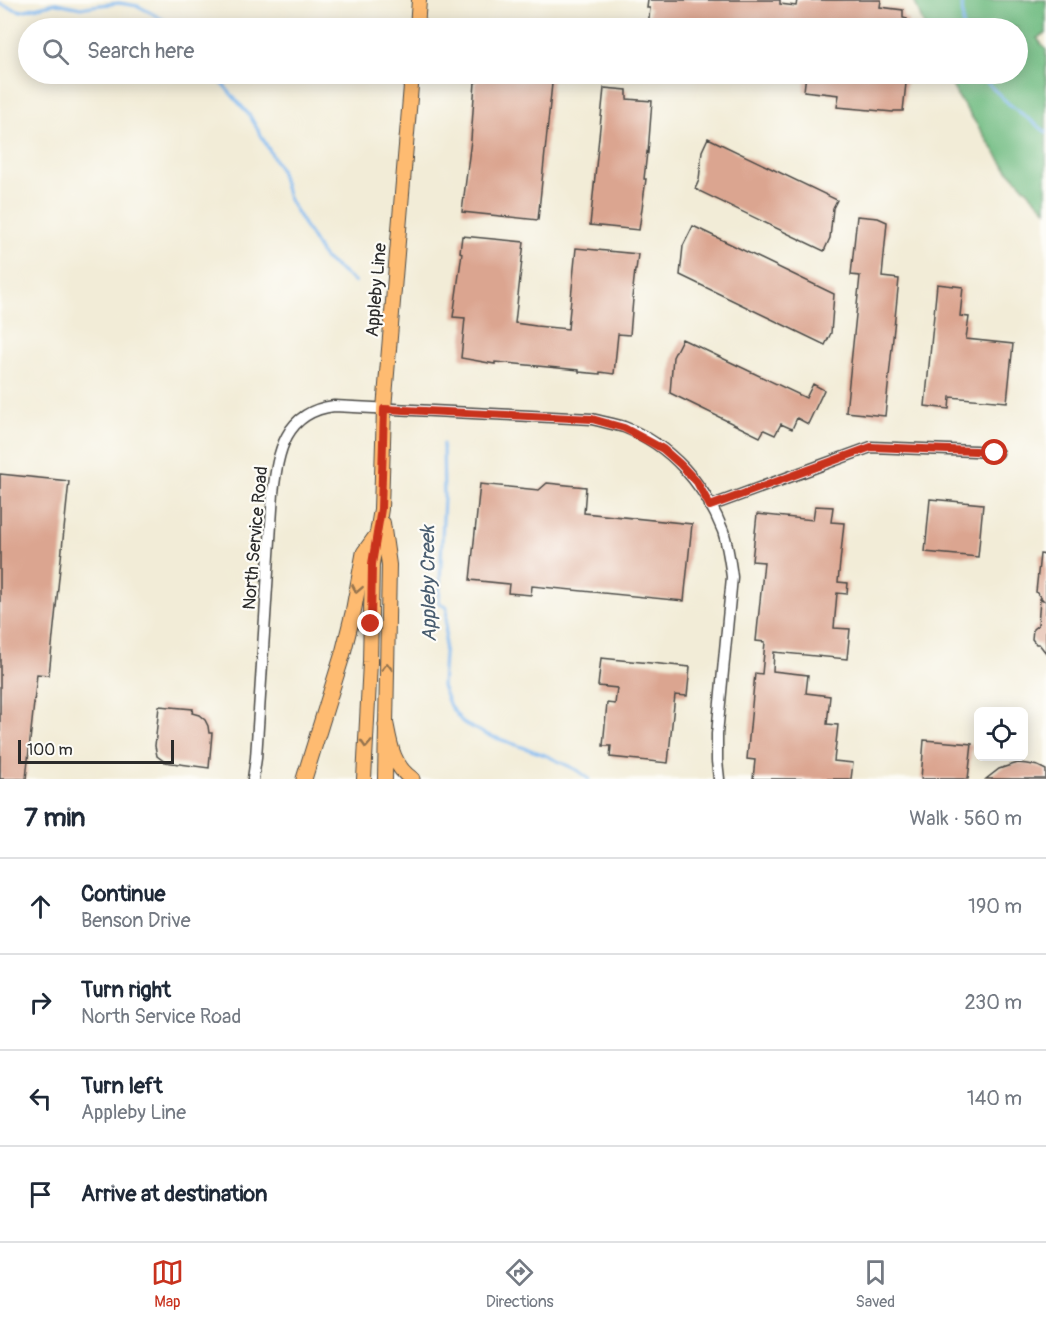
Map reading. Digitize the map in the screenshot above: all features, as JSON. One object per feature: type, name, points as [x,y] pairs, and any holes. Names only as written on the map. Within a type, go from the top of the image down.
[{"type":"highway","points":[[304,779],[343,653],[364,553],[376,535]]},
{"type":"highway","points":[[386,725],[390,748],[395,760],[400,769],[412,779]]},
{"type":"main road","points":[[418,18],[419,0]]},
{"type":"main road","name":"Appleby Line","points":[[364,779],[372,564],[381,509],[384,409],[411,84]]},
{"type":"main road","name":"Appleby Line","points":[[381,509],[389,565],[385,779]]},
{"type":"street","name":"North Service Road","points":[[253,779],[276,465],[284,439],[299,420],[309,413],[334,406],[592,419],[624,428],[663,449],[680,464],[697,482],[723,532],[732,577],[717,734],[719,779]]},
{"type":"street","points":[[710,506],[871,447],[998,453]]},
{"type":"green space","points":[[914,0],[1046,0],[1046,34],[1037,38],[1046,50],[1046,210],[1006,168],[951,84],[1028,84],[1028,18],[921,18]]},
{"type":"building","points":[[648,0],[780,0],[780,4],[796,6],[797,0],[881,0],[880,7],[903,10],[903,18],[649,18],[650,8],[647,8]]},
{"type":"building","points":[[475,84],[552,84],[538,220],[462,212]]},
{"type":"building","points":[[805,84],[906,84],[903,111],[893,112],[837,107],[839,95],[804,91]]},
{"type":"building","points":[[604,88],[627,90],[627,99],[652,101],[644,179],[646,179],[639,230],[590,225]]},
{"type":"building","points":[[708,138],[837,200],[833,208],[830,238],[824,251],[695,189],[699,180],[702,151]]},
{"type":"building","points":[[857,216],[878,218],[887,222],[882,277],[899,279],[885,416],[846,412],[860,276],[851,275]]},
{"type":"building","points":[[693,226],[834,294],[831,333],[825,345],[680,275],[683,246]]},
{"type":"building","points":[[462,236],[524,242],[515,323],[536,326],[568,329],[576,248],[638,254],[630,335],[618,334],[614,374],[495,362],[495,364],[461,358],[465,318],[453,317],[462,253],[460,252]]},
{"type":"building","points":[[937,284],[963,287],[960,316],[969,317],[966,339],[1013,344],[1007,402],[950,397],[949,409],[925,406]]},
{"type":"building","points":[[682,339],[806,398],[813,384],[824,390],[808,424],[797,418],[792,429],[781,424],[775,435],[764,430],[760,437],[670,393],[673,357]]},
{"type":"building","points":[[0,474],[69,481],[49,675],[37,674],[26,779],[0,779]]},
{"type":"building","points":[[547,483],[586,487],[584,513],[692,524],[684,601],[532,586],[531,595],[508,593],[509,584],[470,580],[480,484],[539,490]]},
{"type":"building","points":[[930,499],[983,504],[978,557],[925,552]]},
{"type":"building","points":[[815,506],[833,507],[831,522],[844,523],[838,582],[848,583],[847,594],[837,593],[834,628],[850,629],[847,659],[774,652],[773,671],[808,675],[806,693],[830,696],[827,724],[838,725],[834,761],[853,763],[851,779],[753,779],[755,760],[747,759],[755,673],[762,674],[765,642],[756,641],[764,562],[752,561],[757,514],[813,520]]},
{"type":"building","points":[[1040,554],[1046,555],[1046,653],[1032,639],[1033,629],[1038,625],[1040,599],[1043,600],[1036,592]]},
{"type":"building","points":[[601,658],[690,667],[687,696],[675,695],[668,763],[610,757],[611,746],[603,746],[607,703],[615,704],[617,688],[598,686]]},
{"type":"building","points":[[159,706],[193,709],[192,713],[205,720],[209,733],[212,733],[209,768],[165,762],[157,756],[155,746]]},
{"type":"building","points":[[924,740],[972,744],[968,779],[921,779]]},
{"type":"building","points":[[1018,763],[1038,766],[1046,770],[1046,779],[986,779],[999,769]]},
{"type":"waterway","name":"Appleby Creek","points":[[962,0],[963,18]]},
{"type":"waterway","name":"Appleby Creek","points":[[0,4],[21,11],[56,3],[81,8],[119,3],[138,6],[161,18]]},
{"type":"waterway","name":"Appleby Creek","points":[[223,84],[250,116],[280,169],[288,198],[324,258],[355,282]]},
{"type":"waterway","name":"Appleby Creek","points":[[988,84],[1009,104],[1046,132]]},
{"type":"waterway","name":"Appleby Creek","points":[[443,444],[444,497],[439,603],[447,608],[442,686],[450,706],[463,723],[485,734],[545,755],[577,770],[589,779]]},
{"type":"route","points":[[371,624],[372,564],[381,509],[384,409],[592,419],[624,428],[663,449],[680,464],[697,482],[710,506],[871,447],[995,453]]}]
